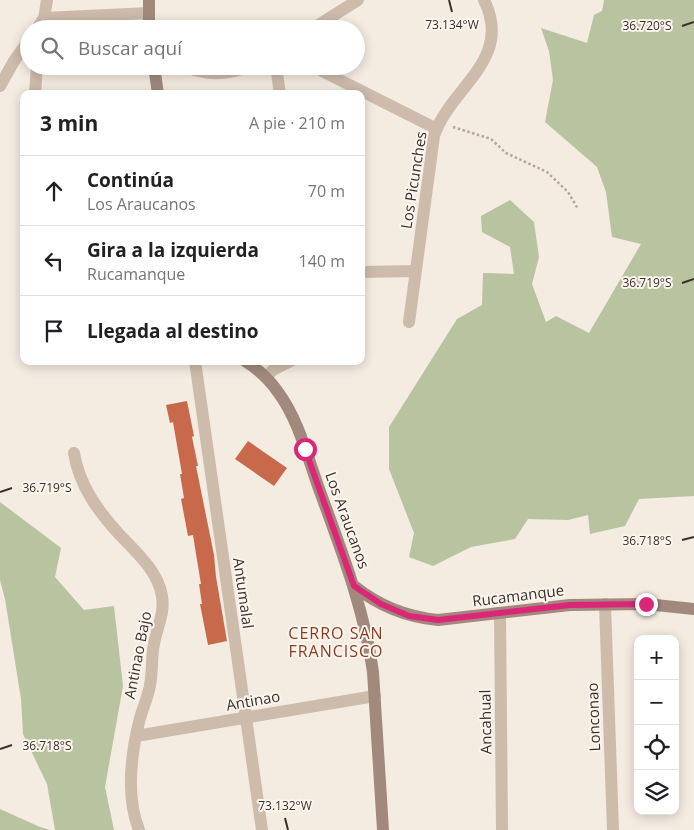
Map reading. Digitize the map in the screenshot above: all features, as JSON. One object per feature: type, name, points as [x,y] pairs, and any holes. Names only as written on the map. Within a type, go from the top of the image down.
[{"type":"street","points":[[42,20],[47,0]]},
{"type":"street","points":[[326,20],[358,0]]},
{"type":"street","name":"Los Picunches","points":[[409,322],[433,144],[438,126],[479,69],[489,49],[492,28],[489,12],[484,0]]},
{"type":"street","points":[[69,20],[149,6],[149,20]]},
{"type":"street","points":[[0,86],[20,53]]},
{"type":"street","points":[[35,90],[36,75]]},
{"type":"street","points":[[155,75],[157,90]]},
{"type":"street","points":[[277,75],[279,90]]},
{"type":"street","points":[[331,75],[362,90]]},
{"type":"street","points":[[365,91],[438,126]]},
{"type":"street","points":[[365,272],[416,271]]},
{"type":"street","name":"Antumalal","points":[[196,365],[262,830]]},
{"type":"street","name":"Los Araucanos","points":[[250,365],[266,377],[279,393],[296,427],[354,586],[368,640],[375,696],[382,830]]},
{"type":"street","points":[[266,377],[273,370],[282,365]]},
{"type":"street","name":"Antinao Bajo","points":[[74,453],[78,472],[92,501],[111,526],[147,565],[161,590],[162,616],[152,652],[150,687],[136,736],[132,787],[134,816],[139,830]]},
{"type":"street","name":"Rucamanque","points":[[354,586],[381,604],[399,612],[424,619],[449,620],[552,607],[605,604],[646,604],[694,609]]},
{"type":"street","name":"Lonconao","points":[[605,604],[613,830]]},
{"type":"street","name":"Ancahual","points":[[500,614],[502,830]]},
{"type":"street","name":"Antinao","points":[[136,736],[375,696]]},
{"type":"path","points":[[438,126],[491,139],[506,153],[547,172],[568,192],[578,209]]},
{"type":"green space","points":[[604,0],[694,0],[694,496],[639,499],[625,526],[590,534],[588,515],[568,520],[528,519],[515,539],[471,547],[433,566],[409,557],[414,533],[389,469],[389,427],[457,319],[482,305],[483,273],[514,274],[510,247],[482,232],[481,216],[510,200],[534,222],[539,257],[532,284],[546,322],[556,316],[589,333],[641,244],[612,237],[606,192],[597,167],[545,122],[553,80],[549,51],[541,28],[587,43],[594,15],[602,11]]},
{"type":"green space","points":[[0,502],[61,548],[55,577],[84,610],[114,606],[123,686],[105,787],[114,830],[55,830],[47,784],[23,734],[21,699],[5,599],[0,580]]},
{"type":"green space","points":[[0,809],[40,827],[50,830],[0,830]]},
{"type":"building","points":[[187,401],[194,436],[192,437],[198,466],[196,466],[214,555],[227,641],[208,645],[200,604],[202,604],[199,584],[201,584],[193,535],[188,536],[181,499],[184,498],[180,474],[182,474],[173,422],[170,423],[166,405]]},
{"type":"building","points":[[248,441],[287,468],[274,486],[235,459]]},
{"type":"district","name":"CERRO SAN FRANCISCO","points":[[336,642]]},
{"type":"route","points":[[305,449],[354,586],[363,594],[381,604],[409,616],[438,620],[570,605],[646,604]]}]
